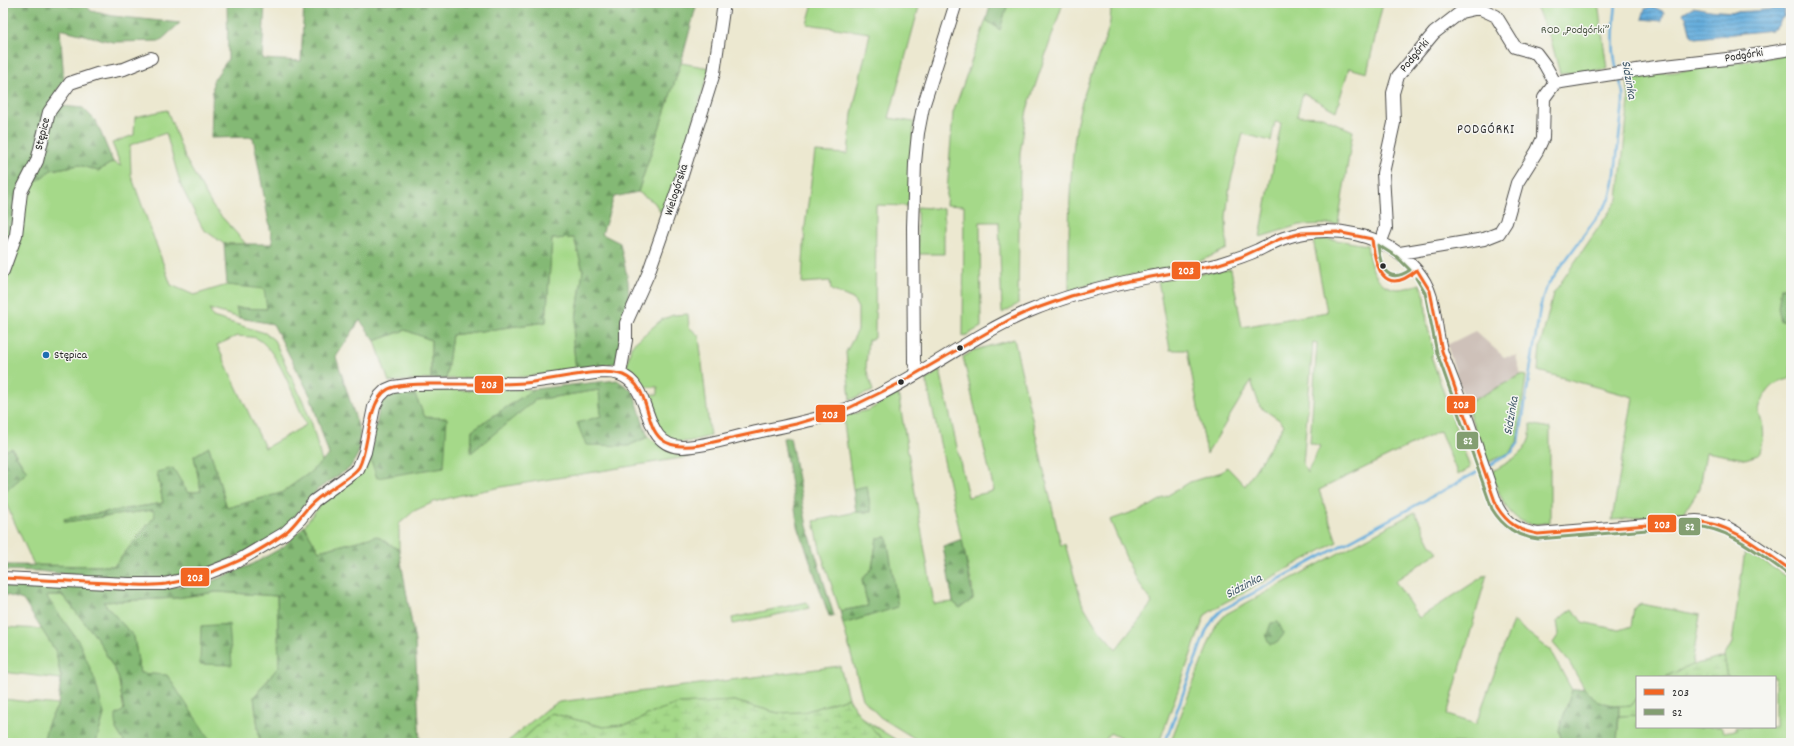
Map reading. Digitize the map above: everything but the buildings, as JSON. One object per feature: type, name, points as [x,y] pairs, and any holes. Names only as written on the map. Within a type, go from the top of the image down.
[{"type":"street","name":"Wielogórska","points":[[620,374],[626,340],[626,323],[648,274],[678,188],[714,73],[724,3]]},
{"type":"street","points":[[918,372],[914,362],[912,227],[918,133],[923,106],[956,3]]},
{"type":"street","name":"Podgórki","points":[[1381,241],[1386,228],[1383,172],[1394,123],[1393,92],[1398,76],[1434,33],[1461,12],[1479,8],[1496,16],[1515,47],[1536,53],[1555,83],[1627,71],[1736,58],[1791,49]]},
{"type":"street","name":"Stępice","points":[[3,271],[16,235],[21,192],[37,161],[49,112],[70,83],[97,74],[124,69],[151,58]]},
{"type":"street","points":[[1400,253],[1484,239],[1499,233],[1506,222],[1517,183],[1537,151],[1543,138],[1544,98],[1555,83]]},
{"type":"street","points":[[3,578],[129,584],[164,584],[203,575],[236,562],[285,533],[300,519],[314,501],[358,469],[365,452],[374,407],[380,396],[386,390],[393,387],[415,384],[524,383],[602,372],[620,374],[630,379],[638,389],[654,430],[660,439],[671,445],[684,447],[800,422],[844,410],[878,395],[976,337],[1002,323],[1034,309],[1096,288],[1215,265],[1253,252],[1280,239],[1301,233],[1317,231],[1354,234],[1381,241],[1400,253],[1417,270],[1430,291],[1442,351],[1486,476],[1502,516],[1508,523],[1521,531],[1538,534],[1707,521],[1721,525],[1735,532],[1791,570]]},
{"type":"shaded area","points":[[1475,331],[1504,357],[1516,356],[1521,375],[1466,404],[1447,345]]},
{"type":"green space","points":[[3,3],[84,3],[91,11],[113,16],[180,23],[160,41],[113,42],[60,29],[64,81],[55,93],[61,106],[83,108],[96,121],[113,162],[98,171],[79,165],[51,170],[15,198],[12,235],[3,256]]},
{"type":"green space","points":[[227,3],[265,3],[262,59],[301,61],[304,3],[697,3],[681,63],[638,192],[614,197],[602,234],[620,243],[628,281],[629,299],[621,322],[620,348],[616,363],[576,370],[573,341],[583,270],[574,238],[552,239],[546,322],[452,335],[446,379],[431,379],[431,340],[405,330],[375,341],[360,320],[336,357],[360,432],[358,454],[350,468],[318,489],[278,536],[206,571],[167,577],[126,581],[37,571],[3,570],[3,565],[114,566],[155,516],[153,510],[65,522],[64,519],[163,503],[157,472],[173,468],[188,493],[201,491],[194,456],[209,447],[227,508],[281,493],[308,474],[329,455],[310,395],[273,324],[240,318],[236,308],[267,309],[264,289],[227,285],[224,244],[273,244],[253,137],[211,138],[213,81],[228,59]]},
{"type":"green space","points":[[813,3],[920,3],[889,118],[914,122],[909,206],[876,205],[875,338],[868,340],[866,368],[873,391],[850,400],[846,352],[858,330],[858,308],[853,299],[831,290],[830,281],[802,283],[805,226],[815,152],[848,154],[852,114],[870,33],[807,24]]},
{"type":"green space","points":[[991,3],[1008,3],[1000,30],[986,20]]},
{"type":"green space","points":[[1008,3],[1063,3],[1027,110],[1020,153],[1018,304],[1002,313],[999,222],[980,222],[981,327],[963,337],[964,206],[946,205],[953,113],[986,20],[1000,29]]},
{"type":"green space","points":[[1112,3],[1383,3],[1367,73],[1349,68],[1336,111],[1303,93],[1297,116],[1322,117],[1353,131],[1338,224],[1299,225],[1260,237],[1281,123],[1275,122],[1271,141],[1243,134],[1230,184],[1226,217],[1227,249],[1198,262],[1091,284],[1069,291],[1071,185],[1077,122],[1087,86],[1109,27]]},
{"type":"green space","name":"ROD „Podgórki”","points":[[1534,3],[1598,3],[1607,69],[1560,74],[1551,40]]},
{"type":"green space","points":[[1791,54],[1791,290],[1781,287],[1781,321],[1791,321],[1791,378],[1780,381],[1770,389],[1763,399],[1759,413],[1764,435],[1762,447],[1758,455],[1745,459],[1706,452],[1700,488],[1683,514],[1612,520],[1633,397],[1538,371],[1540,347],[1553,294],[1618,199],[1629,101],[1627,75],[1675,72]]},
{"type":"green space","points":[[681,63],[710,68],[664,217],[654,202],[638,192]]},
{"type":"green space","points":[[167,110],[186,160],[213,207],[246,244],[224,244],[203,229],[181,186],[166,133],[130,145],[131,175],[171,285],[194,295],[227,285],[264,288],[268,309],[236,308],[240,318],[209,309],[213,317],[265,333],[274,340],[303,401],[312,424],[322,462],[281,493],[227,508],[209,447],[194,456],[201,491],[188,493],[173,469],[157,472],[163,503],[64,519],[65,522],[153,510],[155,516],[114,566],[34,565],[3,497],[3,494],[27,472],[12,448],[3,452],[3,277],[23,192],[51,170],[79,165],[98,171],[113,162],[121,166],[112,143],[134,135],[135,117]],"holes":[[[237,336],[256,338],[266,345],[280,366],[306,425],[265,448],[217,345]]]},
{"type":"green space","points":[[917,207],[944,209],[944,254],[918,254]]},
{"type":"green space","points":[[574,238],[583,271],[573,341],[576,370],[523,377],[446,379],[452,335],[546,322],[552,239]]},
{"type":"green space","points":[[1313,239],[1330,239],[1367,245],[1372,267],[1379,279],[1384,284],[1390,288],[1398,289],[1420,284],[1425,297],[1427,325],[1435,354],[1431,356],[1470,468],[1458,475],[1440,431],[1319,490],[1337,542],[1222,604],[1205,615],[1159,743],[1130,743],[1110,733],[1104,743],[922,743],[880,717],[863,699],[843,624],[897,607],[887,537],[877,538],[872,568],[862,580],[868,606],[840,611],[821,553],[814,521],[856,512],[871,512],[867,487],[853,489],[843,416],[869,410],[898,393],[934,604],[953,602],[960,608],[973,599],[972,586],[926,380],[940,370],[968,497],[994,491],[963,357],[975,350],[1014,339],[1061,546],[1065,544],[1082,603],[1096,626],[1116,649],[1152,603],[1136,581],[1110,520],[1150,506],[1190,482],[1222,472],[1227,467],[1245,486],[1284,425],[1281,421],[1260,407],[1251,381],[1207,454],[1187,350],[1170,350],[1158,280],[1231,269],[1242,327],[1327,312]],"holes":[[[1313,342],[1317,343],[1310,443],[1320,446],[1307,473],[1303,464]]]},
{"type":"green space","points":[[1781,287],[1791,290],[1791,321],[1781,321],[1778,308]]},
{"type":"green space","points":[[688,314],[689,327],[699,336],[710,436],[693,441],[682,442],[667,437],[657,425],[647,395],[658,394],[658,387],[643,387],[629,372],[627,366],[631,346],[661,320],[673,315]]},
{"type":"green space","points":[[405,330],[431,340],[431,379],[389,382],[375,341]]},
{"type":"green space","points":[[1521,375],[1526,376],[1517,442],[1509,453],[1487,463],[1466,404]]},
{"type":"green space","points":[[617,380],[633,391],[648,437],[628,446],[586,445],[577,423],[601,416],[599,390],[535,400],[471,453],[472,430],[534,389]]},
{"type":"green space","points":[[534,389],[472,430],[471,452],[535,400],[599,390],[601,416],[628,446],[648,437],[673,452],[689,452],[700,455],[507,486],[461,495],[434,502],[414,511],[399,524],[399,550],[377,536],[319,551],[304,526],[327,496],[370,457],[377,478],[425,417],[413,391]]},
{"type":"green space","points":[[413,391],[425,417],[447,418],[444,467],[377,478],[370,457],[380,404],[387,397],[398,392]]},
{"type":"green space","points":[[1530,424],[1550,428],[1550,522],[1536,524],[1522,521],[1509,511],[1491,472],[1508,463],[1522,451],[1530,438]]},
{"type":"green space","points":[[790,437],[807,526],[834,616],[829,616],[798,526],[783,438]]},
{"type":"green space","points":[[11,448],[27,472],[3,494],[3,452]]},
{"type":"green space","points":[[867,486],[871,512],[856,512],[853,489]]},
{"type":"green space","points":[[1415,512],[1430,543],[1438,552],[1395,581],[1419,618],[1487,574],[1447,715],[1476,724],[1513,621],[1550,650],[1572,690],[1559,730],[1562,743],[1170,743],[1216,625],[1226,614]]},
{"type":"green space","points":[[304,526],[319,551],[377,536],[399,550],[415,642],[420,743],[260,743],[254,697],[279,666],[277,596],[217,592],[176,598],[103,602],[134,637],[140,673],[167,675],[212,743],[125,743],[116,729],[116,715],[124,710],[118,676],[97,638],[63,596],[46,596],[79,642],[95,680],[104,714],[96,743],[43,743],[48,723],[58,705],[61,679],[56,652],[23,600],[3,594],[3,582],[165,588],[210,582],[253,564],[283,547]]},
{"type":"green space","points":[[887,537],[898,607],[843,624],[840,611],[868,606],[862,580],[872,568],[877,538]]},
{"type":"green space","points":[[962,539],[973,599],[960,608],[953,602],[943,546]]},
{"type":"green space","points":[[1745,550],[1791,579],[1791,743],[1617,743],[1619,716],[1636,715],[1636,728],[1721,728],[1723,732],[1737,730],[1736,728],[1776,728],[1776,676],[1728,676],[1724,657],[1732,643]]},
{"type":"green space","points":[[217,592],[277,596],[279,666],[254,697],[260,743],[212,743],[140,673],[134,637],[103,602],[176,598]]},
{"type":"green space","points":[[46,596],[63,596],[97,638],[118,676],[124,710],[116,729],[125,743],[96,743],[104,714]]},
{"type":"green space","points":[[807,602],[809,608],[733,624],[732,618]]},
{"type":"green space","points":[[1641,604],[1700,615],[1692,665],[1666,676],[1636,676],[1636,699],[1632,705],[1619,706],[1598,702],[1584,688],[1569,662],[1553,643],[1559,634],[1557,621],[1573,609],[1582,622],[1619,630],[1631,626],[1634,608]]},
{"type":"green space","points":[[1278,622],[1284,634],[1277,643],[1270,644],[1266,637],[1271,623]]},
{"type":"green space","points":[[229,624],[232,665],[200,664],[201,626]]},
{"type":"green space","points":[[3,627],[42,629],[56,652],[61,679],[3,672]]},
{"type":"green space","points":[[1724,657],[1728,676],[1666,676],[1692,665]]},
{"type":"green space","points":[[840,666],[848,698],[804,712],[778,713],[734,701],[653,712],[631,724],[603,727],[551,713],[519,743],[506,743],[545,710],[559,702]]},
{"type":"green space","points":[[1584,688],[1598,702],[1619,706],[1617,743],[1562,743],[1559,730],[1572,690]]},
{"type":"green space","points":[[848,698],[862,718],[886,743],[519,743],[551,713],[603,727],[631,724],[653,712],[677,704],[734,701],[778,713],[804,712]]},
{"type":"green space","points":[[3,699],[58,705],[48,723],[43,743],[3,743]]},
{"type":"green space","points":[[1636,699],[1636,715],[1619,716],[1619,706],[1632,705]]},
{"type":"green space","points":[[862,718],[896,740],[900,743],[886,743]]},
{"type":"water","points":[[1652,6],[1664,12],[1662,21],[1642,19],[1645,9]]},
{"type":"water","points":[[1693,7],[1715,11],[1748,11],[1781,8],[1785,10],[1784,17],[1777,27],[1772,30],[1696,38],[1691,35],[1686,17],[1683,14]]},
{"type":"waterway","name":"Sidzinka","points":[[1616,3],[1614,53],[1617,70]]},
{"type":"waterway","name":"Sidzinka","points":[[1487,467],[1512,452],[1519,442],[1540,308],[1545,290],[1610,199],[1614,182],[1623,103],[1623,93],[1619,77]]},
{"type":"waterway","name":"Sidzinka","points":[[1165,743],[1206,631],[1214,618],[1222,610],[1481,470]]},
{"type":"transit line","name":"203","points":[[3,578],[159,585],[182,581],[213,571],[258,551],[285,533],[320,496],[356,471],[363,457],[370,421],[378,399],[385,391],[394,387],[417,384],[524,383],[589,373],[613,373],[623,375],[635,383],[642,395],[655,432],[664,441],[678,446],[700,445],[796,424],[847,409],[898,384],[1009,320],[1071,296],[1129,281],[1216,265],[1241,257],[1280,239],[1302,233],[1337,232],[1372,239]]},
{"type":"transit line","name":"203","points":[[1372,239],[1373,250],[1383,276],[1389,280],[1396,281],[1406,278],[1417,270]]},
{"type":"transit line","name":"S2","points":[[1378,245],[1397,257],[1410,270],[1395,276],[1386,271],[1380,260],[1378,245]]},
{"type":"transit line","name":"203","points":[[1417,270],[1430,291],[1442,351],[1497,507],[1509,522],[1525,531],[1538,534],[1696,521],[1709,523],[1722,527],[1746,539],[1791,570]]},
{"type":"transit line","name":"S2","points":[[1416,278],[1425,293],[1437,353],[1492,509],[1501,521],[1511,530],[1524,536],[1538,539],[1696,526],[1709,528],[1734,537],[1788,574]]},
{"type":"place","name":"Stępica","points":[[46,355]]},
{"type":"district","name":"PODGÓRKI","points":[[1486,130]]}]
